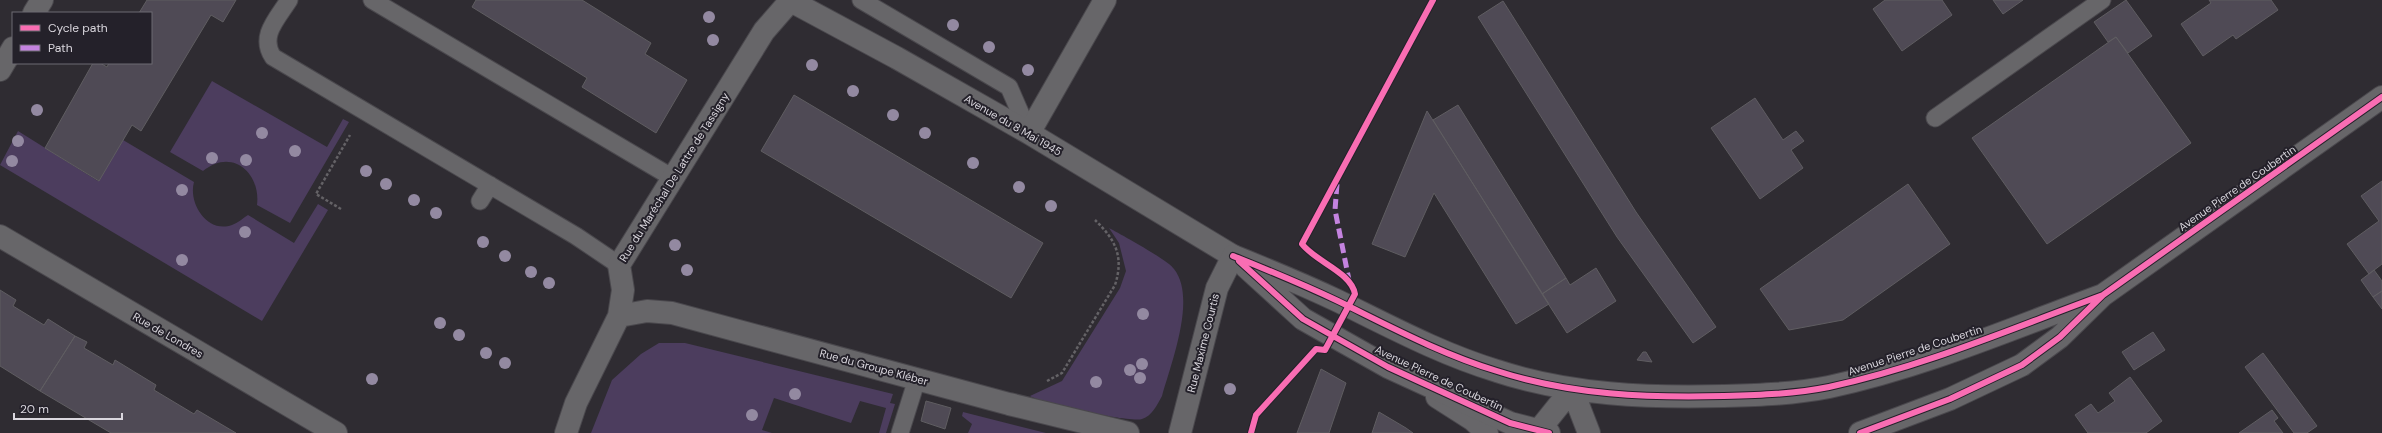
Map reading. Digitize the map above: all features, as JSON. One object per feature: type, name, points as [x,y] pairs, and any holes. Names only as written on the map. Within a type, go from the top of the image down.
[{"type":"street","points":[[35,12],[42,0]]},
{"type":"street","name":"Rue du Maréchal De Lattre de Tassigny","points":[[566,433],[576,403],[619,316],[623,290],[619,265],[764,31],[790,0]]},
{"type":"street","name":"Avenue du 8 Mai 1945","points":[[790,0],[897,58],[1029,134],[1233,256]]},
{"type":"street","points":[[1029,134],[1106,0]]},
{"type":"street","points":[[0,70],[12,50]]},
{"type":"street","name":"Avenue Pierre de Coubertin","points":[[1860,433],[1950,400],[2022,365],[2060,337],[2103,295],[2382,97]]},
{"type":"street","name":"Rue de Londres","points":[[0,236],[336,433]]},
{"type":"street","name":"Avenue Pierre de Coubertin","points":[[1233,256],[1314,290],[1431,348],[1497,371],[1548,386],[1669,398],[1773,395],[1828,387],[1936,356],[2103,295]]},
{"type":"street","name":"Avenue Pierre de Coubertin","points":[[1233,256],[1303,319],[1388,367],[1510,423],[1542,432],[1572,389]]},
{"type":"street","name":"Rue Maxime Courtis","points":[[1180,433],[1217,288],[1233,256]]},
{"type":"street","name":"Rue du Groupe Kléber","points":[[619,316],[647,311],[672,313],[917,379],[1128,433]]},
{"type":"street","points":[[1388,367],[1474,420],[1487,433]]},
{"type":"street","points":[[1572,389],[1589,433]]},
{"type":"lane","points":[[289,0],[267,37],[267,47],[274,57],[576,236],[619,265]]},
{"type":"lane","points":[[372,0],[673,178]]},
{"type":"lane","points":[[861,0],[888,8],[964,53],[1009,87],[1029,134]]},
{"type":"lane","points":[[1935,118],[2102,0]]},
{"type":"lane","points":[[480,201],[490,185]]},
{"type":"lane","points":[[900,433],[917,379]]},
{"type":"path","points":[[342,209],[316,194],[365,111]]},
{"type":"path","points":[[1040,383],[1062,373],[1114,285],[1120,270],[1116,250],[1108,232],[1095,220]]},
{"type":"shaded area","points":[[212,81],[327,147],[343,119],[349,122],[290,223],[257,205],[257,193],[254,183],[249,174],[242,167],[234,163],[224,162],[214,164],[203,171],[170,152]]},
{"type":"shaded area","points":[[18,131],[98,181],[123,140],[194,182],[194,199],[197,207],[201,215],[207,221],[215,225],[223,227],[232,225],[248,215],[294,243],[318,204],[328,210],[262,321],[0,165]]},
{"type":"shaded area","points":[[1109,228],[1170,265],[1174,269],[1180,281],[1183,296],[1183,313],[1180,331],[1162,396],[1151,413],[1146,418],[1142,419],[1121,418],[1086,412],[1050,403],[1030,396],[1062,381],[1120,288],[1126,271],[1119,243]]},
{"type":"shaded area","points":[[659,343],[685,343],[893,394],[890,403],[895,404],[886,433],[879,433],[886,408],[860,401],[851,423],[774,398],[762,430],[772,433],[591,433],[612,380],[641,354]]},
{"type":"shaded area","points":[[963,412],[1046,433],[968,433],[972,424],[962,416]]},
{"type":"building","points":[[147,0],[236,0],[223,22],[211,15],[141,131],[132,125],[99,181],[45,148],[92,64],[102,64],[107,67],[108,64],[152,64],[152,12],[140,12]]},
{"type":"building","points":[[476,0],[582,0],[651,43],[645,54],[687,80],[656,133],[582,87],[587,78],[472,7]]},
{"type":"building","points":[[1885,0],[1942,0],[1952,15],[1902,51],[1873,9]]},
{"type":"building","points":[[1993,0],[2023,0],[2003,14]]},
{"type":"building","points":[[2126,0],[2152,36],[2128,53],[2116,37],[2108,42],[2094,22]]},
{"type":"building","points":[[2209,0],[2271,0],[2278,10],[2236,39],[2233,35],[2203,56],[2181,24],[2211,3]]},
{"type":"building","points":[[1503,1],[1636,212],[1716,327],[1693,343],[1617,237],[1478,17]]},
{"type":"building","points":[[2116,37],[2191,143],[2047,244],[1972,138]]},
{"type":"building","points":[[794,95],[1043,243],[1011,298],[761,151]]},
{"type":"building","points":[[1755,98],[1783,140],[1796,131],[1804,141],[1791,150],[1803,168],[1760,199],[1711,128]]},
{"type":"building","points":[[1458,105],[1566,278],[1542,294],[1433,120]]},
{"type":"building","points":[[1427,111],[1549,304],[1516,324],[1434,193],[1405,257],[1372,244]]},
{"type":"building","points":[[2382,181],[2382,264],[2369,274],[2347,244],[2379,221],[2361,196]]},
{"type":"building","points":[[1908,184],[1950,244],[1843,320],[1789,330],[1760,289]]},
{"type":"building","points":[[1596,268],[1616,301],[1567,333],[1542,294],[1566,278],[1570,285]]},
{"type":"building","points":[[2374,270],[2382,281],[2382,291],[2373,297],[2361,280]]},
{"type":"building","points":[[0,290],[16,300],[13,306],[44,325],[48,319],[75,336],[40,391],[0,366]]},
{"type":"building","points":[[2382,291],[2382,309],[2373,297]]},
{"type":"building","points":[[2153,332],[2165,350],[2134,370],[2122,352]]},
{"type":"building","points":[[75,336],[87,342],[84,348],[113,365],[115,360],[156,385],[154,390],[194,414],[197,410],[236,433],[111,433],[40,391]]},
{"type":"building","points":[[1643,352],[1646,352],[1652,362],[1637,360]]},
{"type":"building","points":[[2263,353],[2317,426],[2307,433],[2294,433],[2245,367]]},
{"type":"building","points":[[1321,369],[1346,383],[1329,433],[1297,433]]},
{"type":"building","points":[[2130,377],[2162,421],[2146,433],[2088,433],[2075,415],[2091,404],[2098,413],[2115,401],[2109,393]]},
{"type":"building","points":[[926,401],[951,408],[945,429],[921,421]]},
{"type":"building","points":[[2272,410],[2278,418],[2274,421],[2283,433],[2239,433]]},
{"type":"building","points":[[1379,412],[1406,428],[1413,433],[1372,433]]},
{"type":"marked path","points":[[1337,184],[1335,210],[1349,280]]},
{"type":"cycle path","points":[[1251,433],[1256,415],[1316,349],[1325,350],[1355,294],[1347,279],[1302,244],[1433,0]]},
{"type":"cycle path","points":[[1860,433],[1950,399],[2022,365],[2060,337],[2103,295],[2382,97]]},
{"type":"cycle path","points":[[1233,256],[1312,289],[1416,339],[1456,357],[1476,364],[1525,379],[1553,385],[1581,390],[1638,395],[1750,395],[1790,393],[1829,387],[1864,379],[1933,358],[2103,295]]},
{"type":"cycle path","points":[[1239,261],[1303,319],[1388,367],[1510,423],[1549,433]]}]
